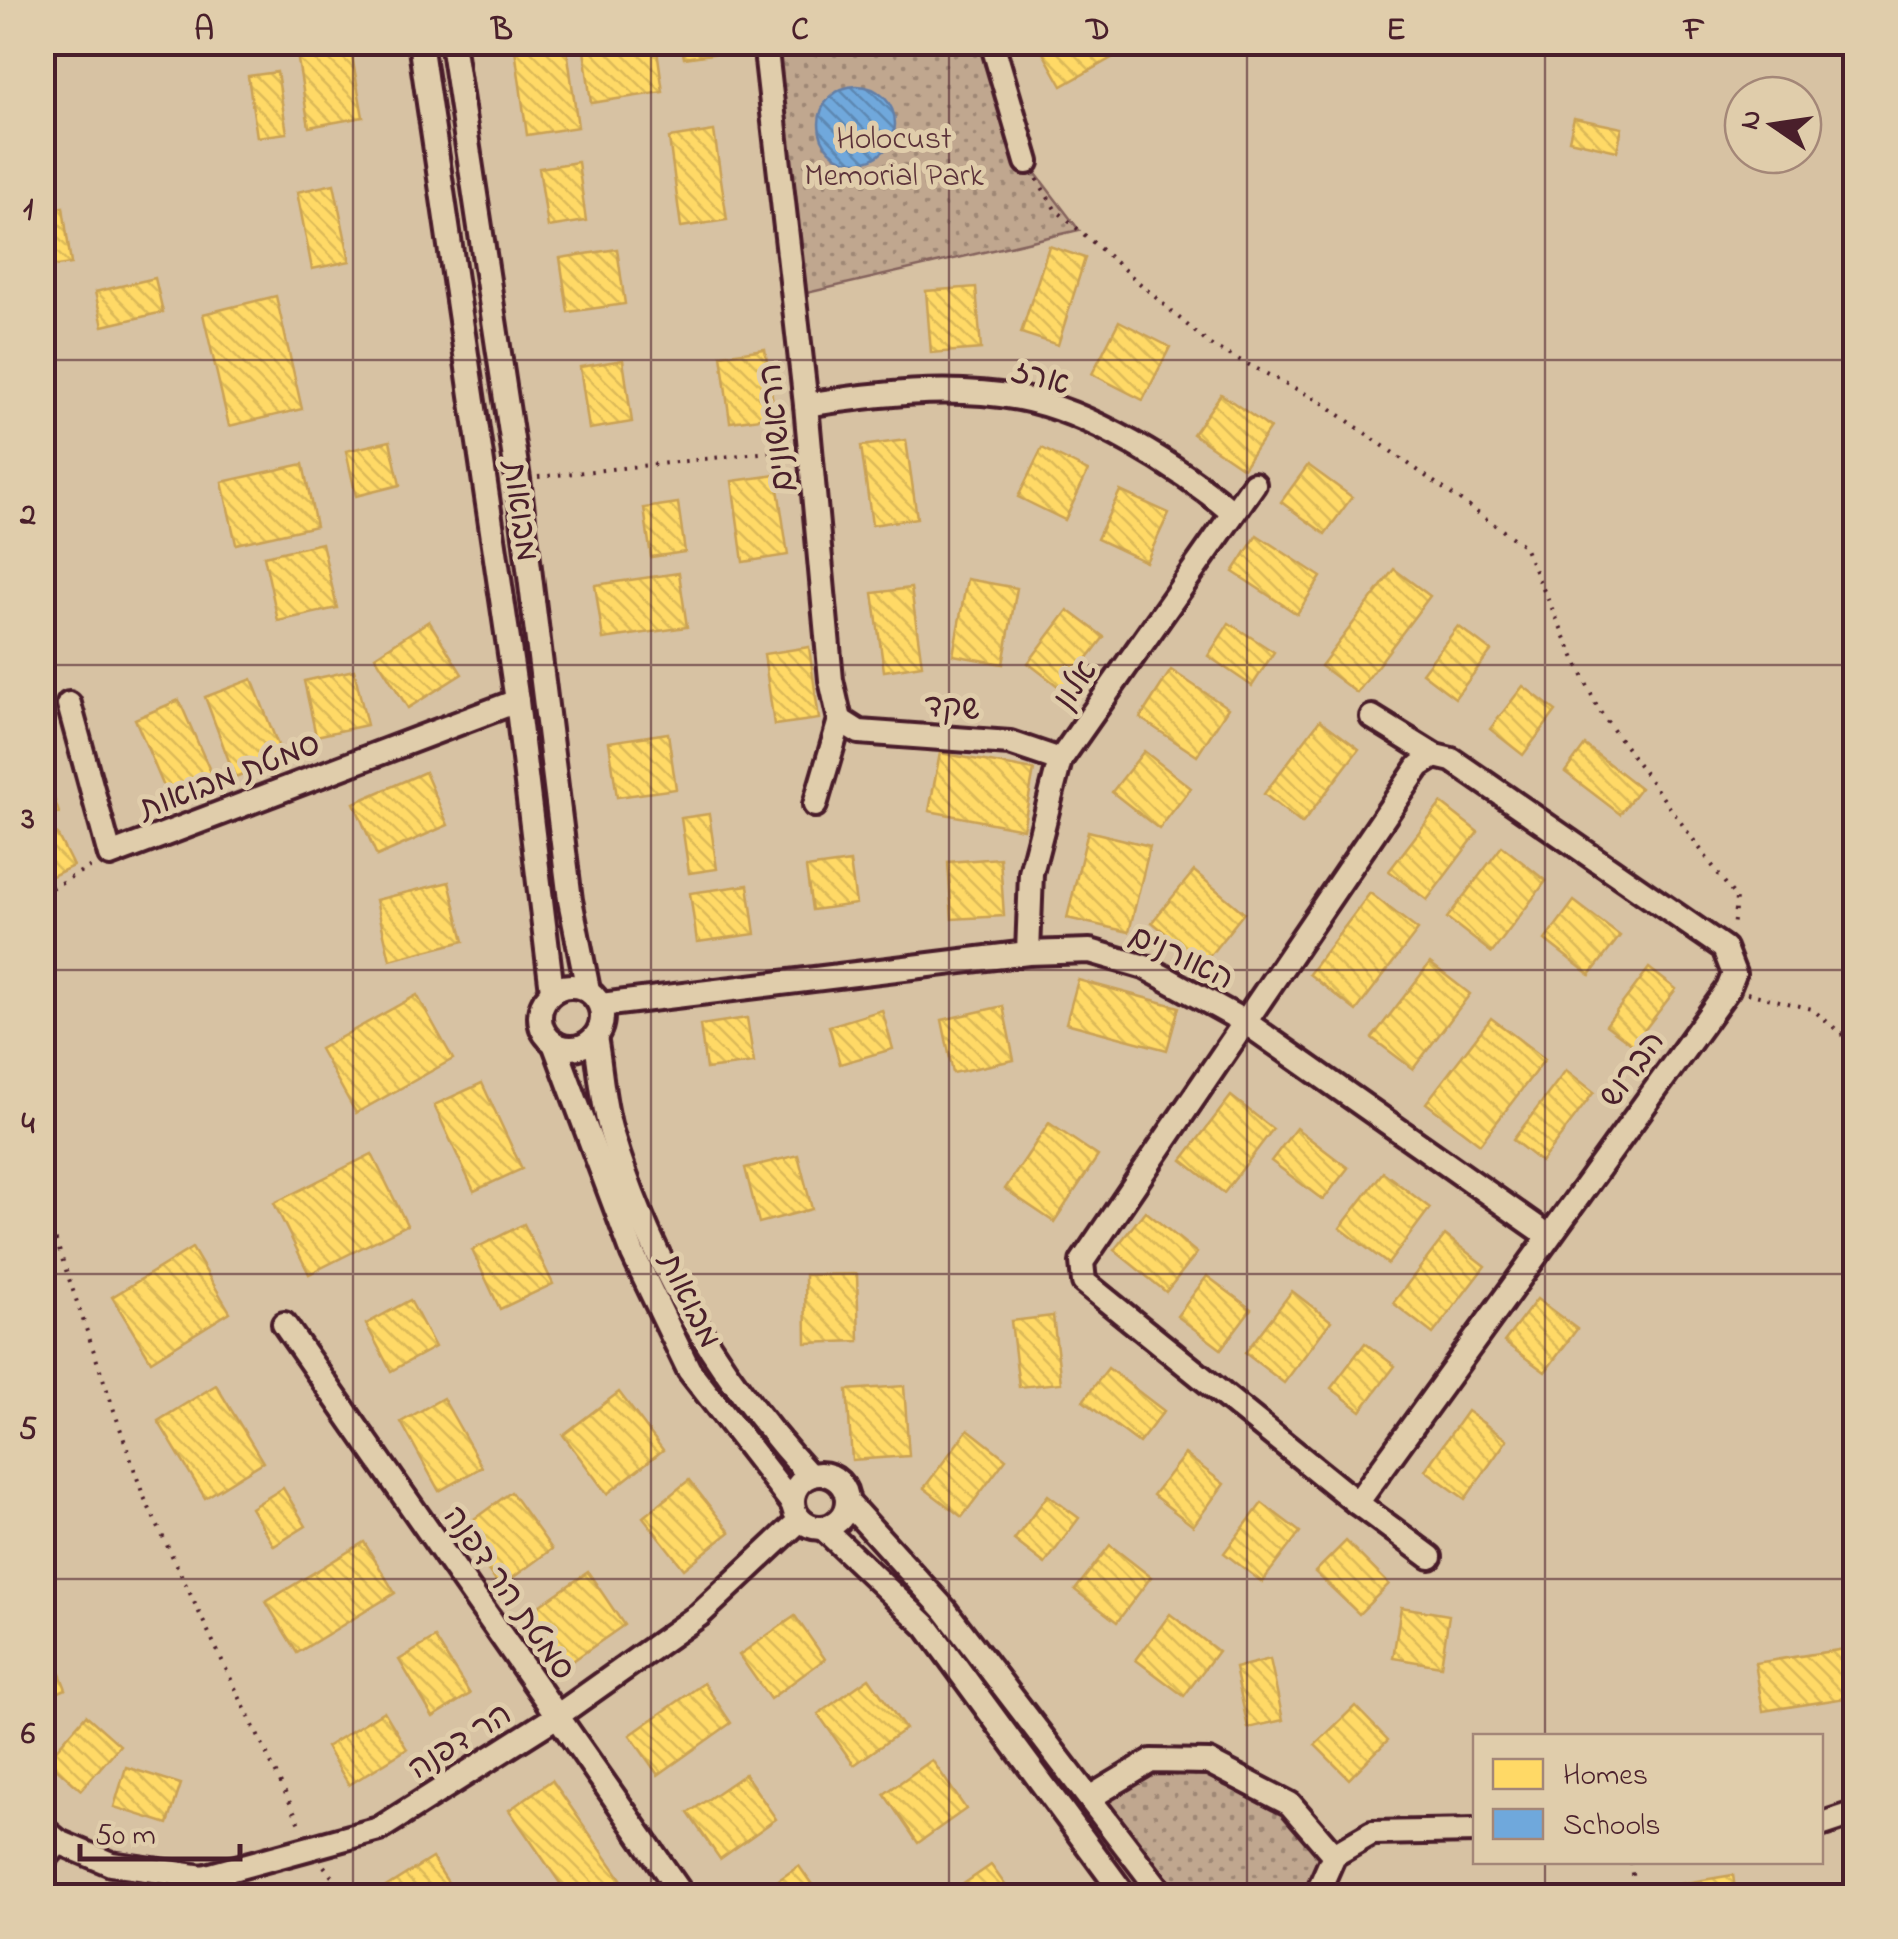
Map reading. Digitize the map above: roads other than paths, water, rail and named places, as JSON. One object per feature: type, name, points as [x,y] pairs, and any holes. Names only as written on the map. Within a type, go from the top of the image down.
[{"type":"street","name":"מבואות","points":[[420,42],[517,701],[552,991]]},
{"type":"street","name":"מבואות","points":[[452,42],[518,479],[570,900],[594,998]]},
{"type":"street","name":"הראשונים","points":[[765,42],[806,405],[830,680],[840,720],[816,805]]},
{"type":"street","points":[[992,42],[1028,162]]},
{"type":"street","name":"ארז","points":[[806,405],[922,391],[1021,398],[1097,426],[1200,485],[1233,513]]},
{"type":"street","name":"אלון","points":[[1028,953],[1031,874],[1060,760],[1254,484]]},
{"type":"street","name":"סמטת מבואות","points":[[68,704],[110,855],[517,701]]},
{"type":"street","points":[[1372,716],[1434,756],[1419,766],[1082,1262],[1084,1282],[1357,1503],[1430,1557]]},
{"type":"street","name":"שקד","points":[[840,720],[859,732],[1010,743],[1060,760]]},
{"type":"street","name":"הברוש","points":[[1357,1503],[1728,988],[1734,974],[1724,948],[1452,760],[1434,756]]},
{"type":"street","name":"האורנים","points":[[594,998],[1028,953],[1090,951],[1145,967],[1245,1022],[1550,1236]]},
{"type":"street","points":[[570,985],[594,998],[601,1027],[596,1036],[571,1048],[554,1044],[539,1018],[552,991],[570,985]]},
{"type":"street","name":"מבואות","points":[[596,1036],[610,1131],[649,1238],[711,1356],[810,1476]]},
{"type":"street","name":"מבואות","points":[[554,1044],[632,1254],[689,1370],[796,1512]]},
{"type":"street","name":"סמטת הר דפנה","points":[[284,1324],[683,1896]]},
{"type":"street","points":[[1125,1896],[927,1627],[824,1528],[796,1512],[796,1487],[810,1476],[836,1478],[848,1503],[945,1610],[1164,1896]]},
{"type":"street","points":[[824,1528],[840,1520],[848,1503]]},
{"type":"street","name":"הר דפנה","points":[[51,1835],[111,1864],[203,1877],[379,1829],[558,1716],[699,1614],[796,1512]]},
{"type":"street","points":[[1091,1797],[1150,1762],[1209,1762],[1290,1804],[1334,1855]]},
{"type":"street","points":[[1823,1824],[1856,1813]]},
{"type":"street","points":[[1316,1896],[1334,1855],[1372,1833],[1473,1831]]},
{"type":"street","points":[[42,1862],[51,1835]]},
{"type":"park label","name":"Holocust Memorial Park","points":[[894,156]]}]
